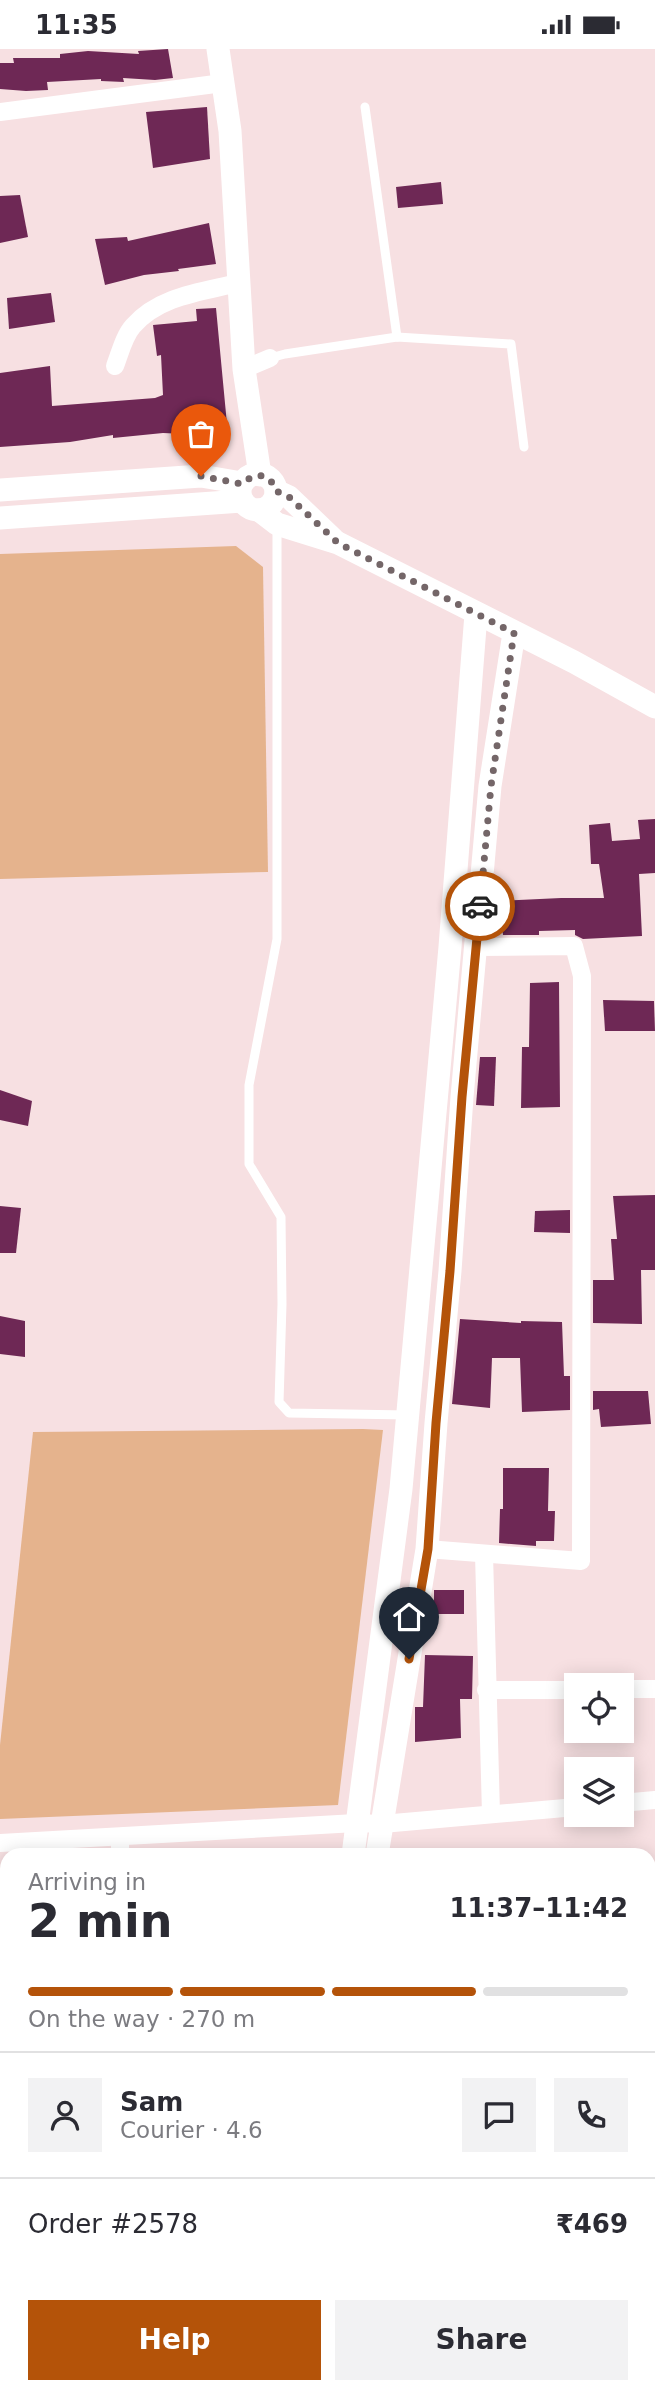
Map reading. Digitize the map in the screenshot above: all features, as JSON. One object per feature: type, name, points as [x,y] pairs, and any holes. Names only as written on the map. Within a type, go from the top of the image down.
[{"type":"street","points":[[218,49],[230,131],[244,369],[256,492],[278,524],[338,543],[574,662],[655,707]]},
{"type":"street","points":[[0,112],[223,83]]},
{"type":"street","points":[[115,366],[131,327],[150,310],[170,300],[238,283]]},
{"type":"street","points":[[244,369],[270,358]]},
{"type":"street","points":[[0,490],[201,476],[256,492],[289,497],[338,543]]},
{"type":"street","points":[[0,518],[256,492]]},
{"type":"street","points":[[354,1848],[401,1489],[450,947],[476,614]]},
{"type":"street","points":[[378,1848],[428,1549],[462,1097],[491,786],[514,633]]},
{"type":"street","points":[[428,1549],[582,1561],[582,976],[574,946],[477,947]]},
{"type":"street","points":[[484,1553],[491,1814]]},
{"type":"street","points":[[486,1690],[564,1689]]},
{"type":"street","points":[[634,1689],[655,1689]]},
{"type":"street","points":[[634,1802],[655,1800]]},
{"type":"street","points":[[0,1843],[356,1823],[382,1824],[564,1808]]},
{"type":"street","points":[[120,1837],[120,1848]]},
{"type":"lane","points":[[365,107],[397,337]]},
{"type":"lane","points":[[270,358],[397,337],[511,344],[524,447]]},
{"type":"lane","points":[[278,524],[277,939],[249,1085],[249,1164],[281,1217],[279,1402],[289,1413],[407,1415]]},
{"type":"shaded area","points":[[236,546],[263,567],[268,872],[0,879],[0,554]]},
{"type":"shaded area","points":[[383,1430],[338,1805],[0,1819],[0,1745],[33,1432]]},
{"type":"building","points":[[168,49],[173,78],[123,78],[124,82],[101,79],[47,82],[48,90],[0,89],[0,63],[14,63],[13,58],[60,58],[60,54],[88,51],[139,54],[138,51]]},
{"type":"building","points":[[207,107],[210,159],[153,168],[146,112]]},
{"type":"building","points":[[441,182],[443,204],[398,208],[396,187]]},
{"type":"building","points":[[20,195],[28,237],[0,243],[0,196]]},
{"type":"building","points":[[209,223],[216,264],[144,275],[105,285],[95,239],[127,237],[128,241]]},
{"type":"building","points":[[51,293],[55,322],[9,329],[7,298]]},
{"type":"building","points":[[216,308],[228,435],[208,437],[163,433],[113,438],[113,435],[70,442],[0,447],[0,373],[50,366],[52,406],[155,398],[163,395],[161,355],[157,356],[153,325],[197,321],[196,309]]},
{"type":"building","points":[[655,819],[655,873],[639,874],[642,936],[583,939],[575,935],[575,930],[539,931],[539,935],[503,935],[499,901],[604,898],[599,864],[591,864],[589,825],[610,823],[612,841],[640,839],[638,820]]},
{"type":"building","points":[[559,982],[560,1107],[521,1108],[522,1047],[529,1047],[530,983]]},
{"type":"building","points":[[603,1000],[654,1001],[655,1031],[605,1031]]},
{"type":"building","points":[[480,1057],[496,1057],[494,1106],[476,1105]]},
{"type":"building","points":[[0,1090],[32,1101],[28,1126],[0,1120]]},
{"type":"building","points":[[655,1195],[655,1270],[641,1270],[642,1324],[593,1323],[593,1280],[614,1280],[611,1239],[617,1239],[613,1196]]},
{"type":"building","points":[[0,1206],[21,1208],[16,1253],[0,1253]]},
{"type":"building","points":[[570,1210],[570,1233],[534,1232],[535,1211]]},
{"type":"building","points":[[0,1316],[25,1321],[25,1357],[0,1354]]},
{"type":"building","points":[[460,1319],[521,1323],[562,1322],[564,1376],[570,1376],[570,1410],[522,1412],[520,1358],[492,1358],[490,1408],[452,1404]]},
{"type":"building","points":[[593,1391],[648,1391],[651,1424],[601,1427],[599,1409],[593,1410]]},
{"type":"building","points":[[503,1468],[549,1468],[548,1511],[555,1511],[554,1541],[536,1541],[536,1546],[499,1543],[500,1509],[503,1509]]},
{"type":"building","points":[[434,1590],[464,1590],[464,1614],[434,1614]]},
{"type":"building","points":[[425,1655],[473,1656],[472,1699],[460,1699],[461,1738],[415,1742],[415,1707],[423,1707]]},
{"type":"way so far","points":[[201,476],[242,484],[250,476],[268,477],[276,491],[289,497],[338,543],[514,633],[491,786],[480,906]]},
{"type":"route","points":[[409,1659],[428,1549],[462,1097],[480,906]]}]
